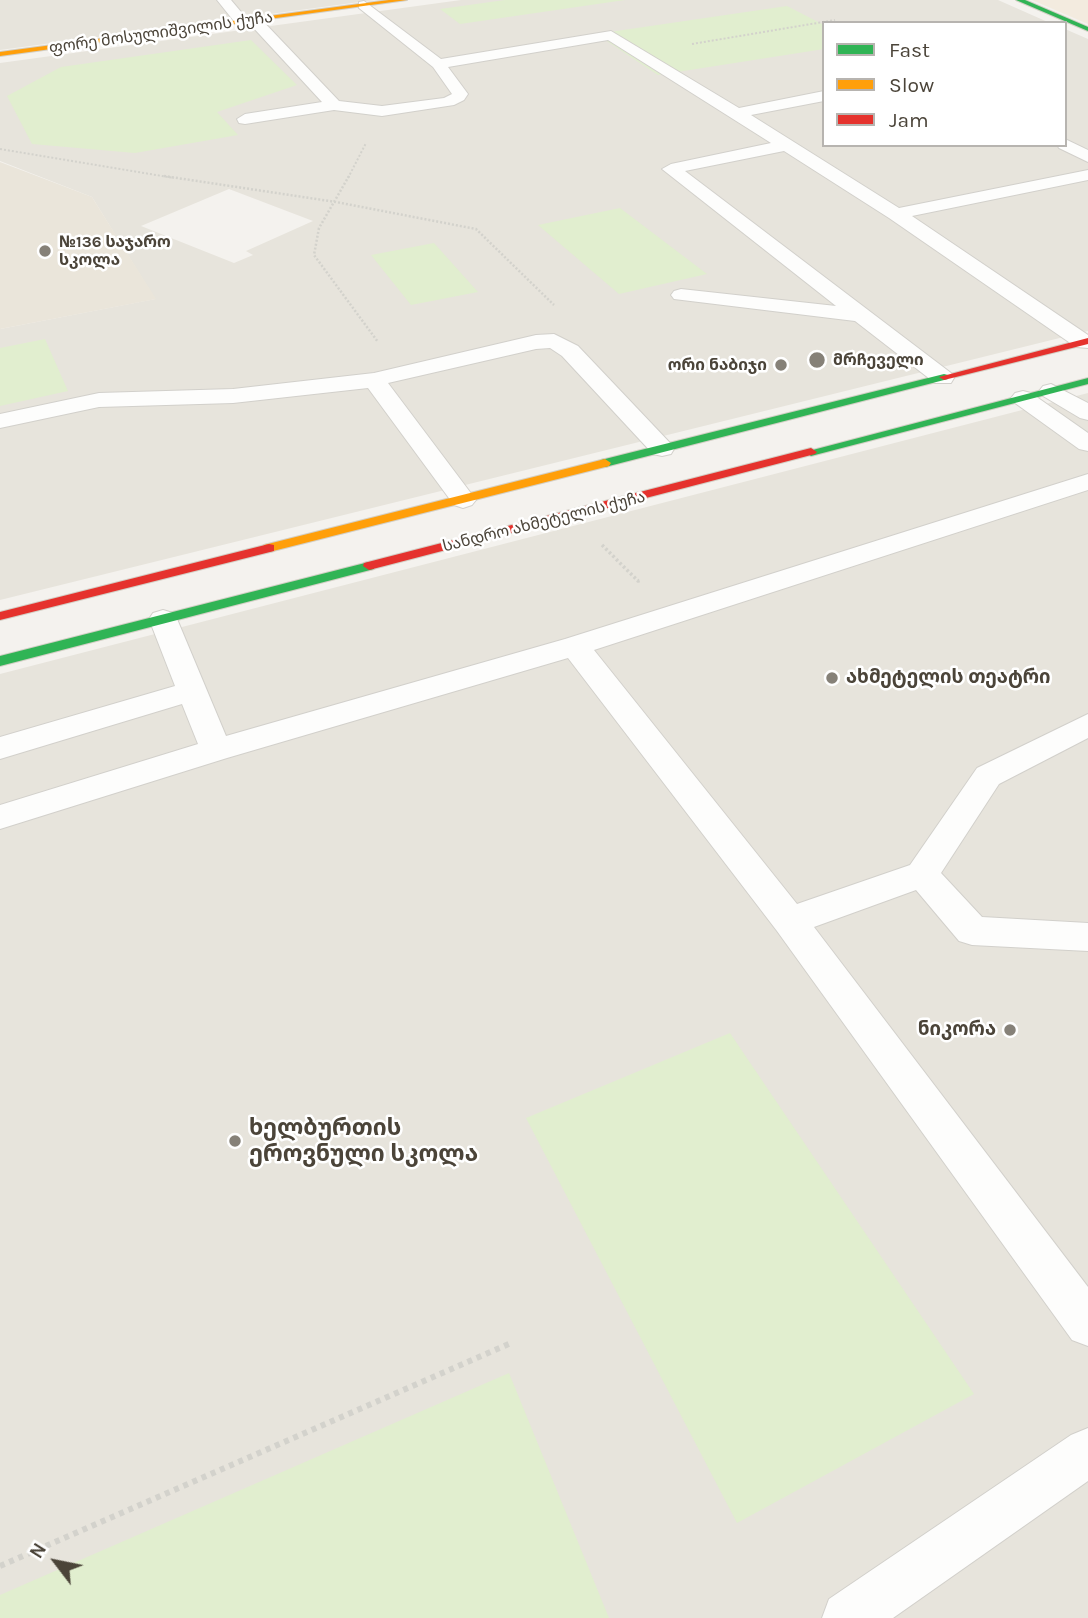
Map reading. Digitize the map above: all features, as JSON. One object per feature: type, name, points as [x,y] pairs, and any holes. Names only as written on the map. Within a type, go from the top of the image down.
[{"type":"main road","name":"ფორე მოსულიშვილის ქუჩა","points":[[0,54],[404,0]]},
{"type":"main road","points":[[1019,0],[1088,29]]},
{"type":"main road","points":[[0,616],[270,560],[463,500],[1086,342]]},
{"type":"main road","points":[[952,376],[1013,401]]},
{"type":"main road","name":"სანდრო ახმეტელის ქუჩა","points":[[0,661],[1088,381]]},
{"type":"main road","points":[[270,560],[283,589]]},
{"type":"lane","points":[[224,0],[334,105]]},
{"type":"lane","points":[[245,119],[334,105],[382,111],[447,102],[458,97],[460,94],[438,64],[364,5]]},
{"type":"lane","points":[[438,64],[611,35],[896,214],[1086,342]]},
{"type":"lane","points":[[738,113],[822,96]]},
{"type":"lane","points":[[788,145],[671,169],[862,315],[952,376]]},
{"type":"lane","points":[[1067,145],[1088,157]]},
{"type":"lane","points":[[896,214],[1088,175]]},
{"type":"lane","points":[[681,295],[862,315]]},
{"type":"lane","points":[[0,421],[99,400],[233,396],[374,380],[536,342],[554,341],[570,351],[662,449]]},
{"type":"lane","points":[[374,380],[463,500]]},
{"type":"lane","points":[[1051,391],[1088,413]]},
{"type":"lane","points":[[1013,401],[1088,444]]},
{"type":"lane","points":[[0,817],[216,750],[575,646],[1088,482]]},
{"type":"lane","points":[[163,619],[216,750]]},
{"type":"lane","points":[[575,646],[790,921],[1088,1324]]},
{"type":"lane","points":[[0,748],[191,691]]},
{"type":"lane","points":[[790,921],[922,874],[988,776],[1088,725]]},
{"type":"lane","points":[[922,874],[972,931],[1088,937]]},
{"type":"lane","points":[[848,1618],[1088,1452]]},
{"type":"path","points":[[829,21],[835,20]]},
{"type":"path","points":[[639,53],[822,22]]},
{"type":"path","points":[[382,111],[336,202],[319,228],[314,255],[400,373]]},
{"type":"path","points":[[0,149],[336,202],[476,229],[554,304]]},
{"type":"path","points":[[596,539],[638,581],[651,577]]},
{"type":"path","points":[[0,1566],[509,1345]]},
{"type":"shaded area","points":[[0,0],[375,0],[0,50]]},
{"type":"shaded area","points":[[461,0],[998,0],[1045,21],[822,21],[822,147],[1067,147],[1067,30],[1088,39],[1088,331],[0,600],[0,329],[155,299],[92,197],[0,161],[0,63]],"holes":[[[229,189],[313,221],[246,251],[253,255],[234,263],[141,226]]]},
{"type":"shaded area","points":[[1032,0],[1088,0],[1088,24]]},
{"type":"shaded area","points":[[0,162],[92,197],[156,299],[0,329]]},
{"type":"shaded area","points":[[1088,393],[1088,1618],[0,1618],[0,674]]},
{"type":"green space","points":[[505,0],[625,0],[460,24],[440,9]]},
{"type":"green space","points":[[787,6],[822,24],[822,49],[658,75],[596,34]]},
{"type":"green space","points":[[251,40],[297,85],[217,112],[238,135],[135,153],[32,144],[7,96],[61,67]]},
{"type":"green space","points":[[620,208],[707,274],[619,294],[538,225]]},
{"type":"green space","points":[[434,243],[478,292],[411,305],[371,255]]},
{"type":"green space","points":[[45,339],[68,391],[0,406],[0,348]]},
{"type":"green space","points":[[730,1033],[974,1394],[737,1523],[526,1118]]},
{"type":"green space","points":[[509,1373],[609,1618],[0,1618],[0,1595]]},
{"type":"traffic: fast","points":[[1019,0],[1088,29]]},
{"type":"traffic: fast","points":[[605,463],[944,377]]},
{"type":"traffic: fast","points":[[811,452],[1088,381]]},
{"type":"traffic: fast","points":[[0,661],[369,566]]},
{"type":"traffic: slow","points":[[0,54],[404,0]]},
{"type":"traffic: slow","points":[[269,548],[605,463]]},
{"type":"traffic: jam","points":[[944,377],[1088,341]]},
{"type":"traffic: jam","points":[[369,566],[811,452]]},
{"type":"traffic: jam","points":[[0,616],[269,548]]},
{"type":"place","name":"№136 საჯარო სკოლა","points":[[45,251]]},
{"type":"place","name":"მრჩეველი","points":[[817,360]]},
{"type":"place","name":"ორი ნაბიჯი","points":[[781,365]]},
{"type":"place","name":"ახმეტელის თეატრი","points":[[832,678]]},
{"type":"place","name":"ნიკორა","points":[[1010,1030]]},
{"type":"place","name":"ხელბურთის ეროვნული სკოლა","points":[[235,1141]]}]
